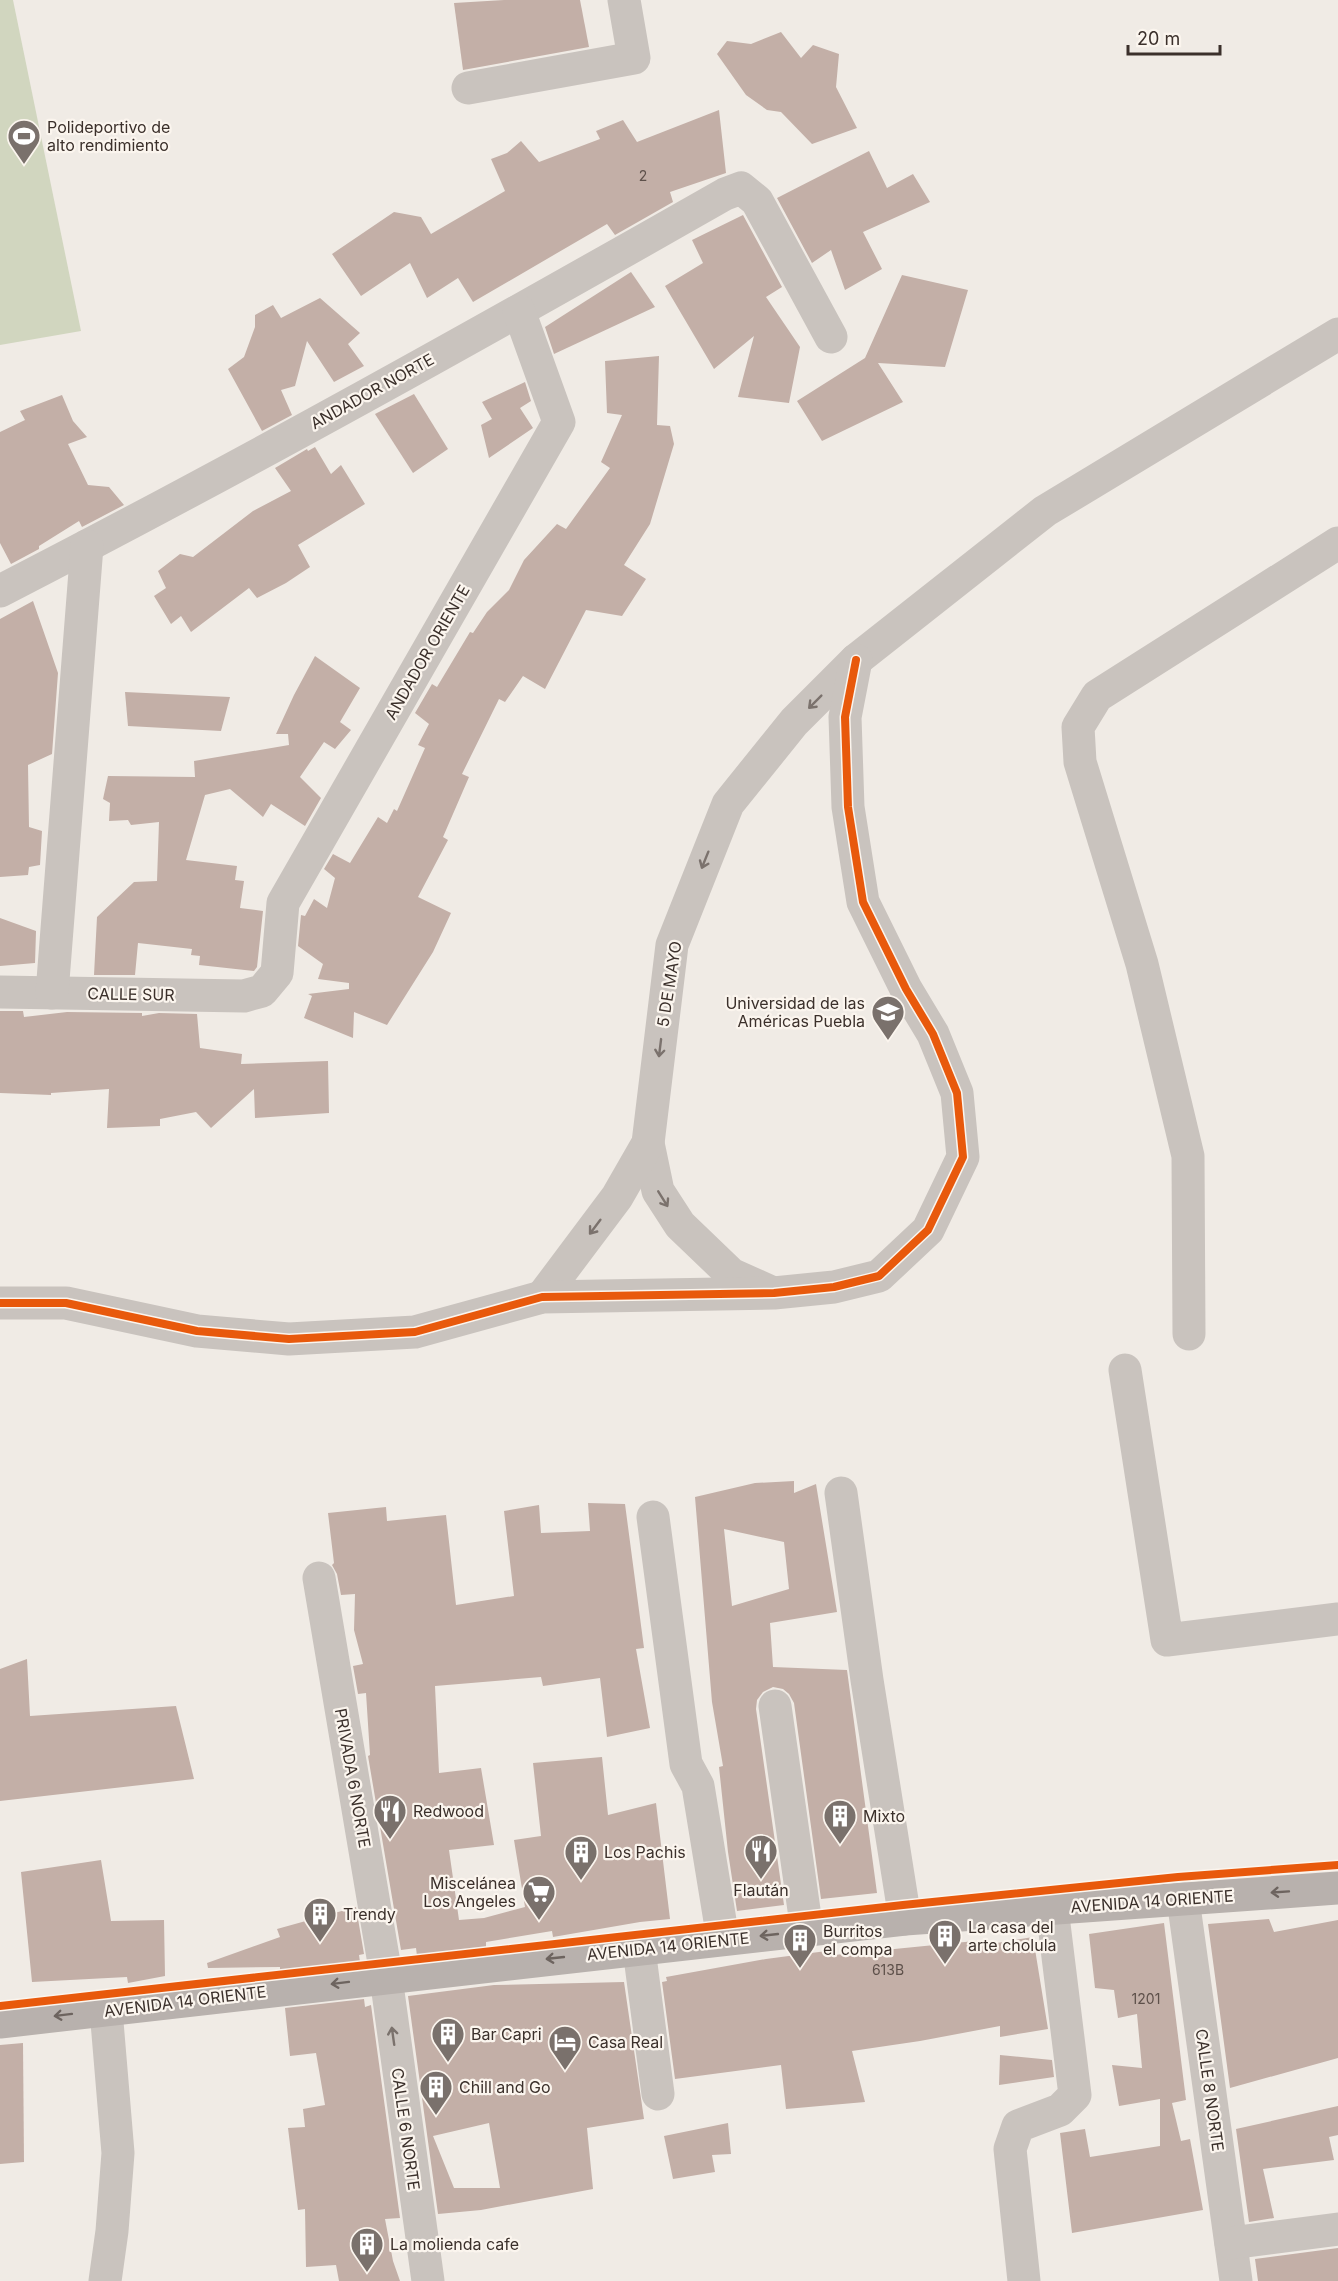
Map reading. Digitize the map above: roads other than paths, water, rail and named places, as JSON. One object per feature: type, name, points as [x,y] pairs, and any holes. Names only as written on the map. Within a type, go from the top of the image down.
[{"type":"main road","name":"AVENIDA 14 ORIENTE","points":[[0,2022],[904,1919],[1338,1888]]},
{"type":"street","points":[[468,88],[634,58],[624,0]]},
{"type":"street","name":"ANDADOR NORTE","points":[[0,591],[519,311],[725,194],[741,188],[757,201],[831,337]]},
{"type":"street","name":"ANDADOR ORIENTE","points":[[262,991],[277,973],[283,903],[559,422],[519,311]]},
{"type":"street","name":"5 DE MAYO","points":[[542,1297],[617,1197],[648,1143],[672,945],[728,804],[794,722],[856,660],[1045,511],[1338,334]]},
{"type":"street","points":[[1189,1334],[1188,1156],[1142,964],[1080,762],[1078,727],[1097,696],[1338,543]]},
{"type":"street","points":[[52,993],[87,546]]},
{"type":"street","points":[[0,1303],[66,1303],[197,1331],[289,1339],[415,1332],[542,1297],[774,1293],[834,1287],[879,1276],[928,1230],[963,1157],[957,1093],[933,1034],[906,989],[863,902],[848,807],[845,717],[856,660]]},
{"type":"street","name":"CALLE SUR","points":[[0,992],[244,996],[262,991]]},
{"type":"street","points":[[648,1143],[658,1191],[680,1225],[731,1274],[774,1293]]},
{"type":"street","points":[[1125,1370],[1167,1640],[1338,1619]]},
{"type":"street","points":[[842,1492],[867,1680],[904,1919]]},
{"type":"street","points":[[653,1517],[686,1764],[698,1786],[723,1939]]},
{"type":"street","name":"PRIVADA 6 NORTE","points":[[319,1578],[385,1977]]},
{"type":"street","points":[[775,1706],[807,1931]]},
{"type":"street","name":"CALLE 8 NORTE","points":[[1183,1899],[1236,2281]]},
{"type":"street","points":[[1024,2281],[1010,2150],[1018,2126],[1060,2110],[1075,2095],[1052,1908]]},
{"type":"street","points":[[639,1949],[658,2094]]},
{"type":"street","name":"CALLE 6 NORTE","points":[[385,1977],[428,2281]]},
{"type":"street","points":[[105,2281],[112,2231],[118,2153],[106,2010]]},
{"type":"street","points":[[1231,2243],[1338,2229]]},
{"type":"place","name":"Polideportivo de alto rendimiento","points":[[24,165]]},
{"type":"place","name":"Universidad de las Américas Puebla","points":[[888,1041]]},
{"type":"place","name":"Redwood","points":[[390,1840]]},
{"type":"place","name":"Mixto","points":[[840,1845]]},
{"type":"place","name":"Flaután","points":[[761,1880]]},
{"type":"place","name":"Los Pachis","points":[[581,1881]]},
{"type":"place","name":"Miscelánea Los Angeles","points":[[539,1921]]},
{"type":"place","name":"Trendy","points":[[320,1943]]},
{"type":"place","name":"La casa del arte cholula","points":[[945,1965]]},
{"type":"place","name":"Burritos el compa","points":[[800,1969]]},
{"type":"place","name":"Bar Capri","points":[[448,2063]]},
{"type":"place","name":"Casa Real","points":[[565,2071]]},
{"type":"place","name":"Chill and Go","points":[[436,2116]]},
{"type":"place","name":"La molienda cafe","points":[[367,2273]]}]
